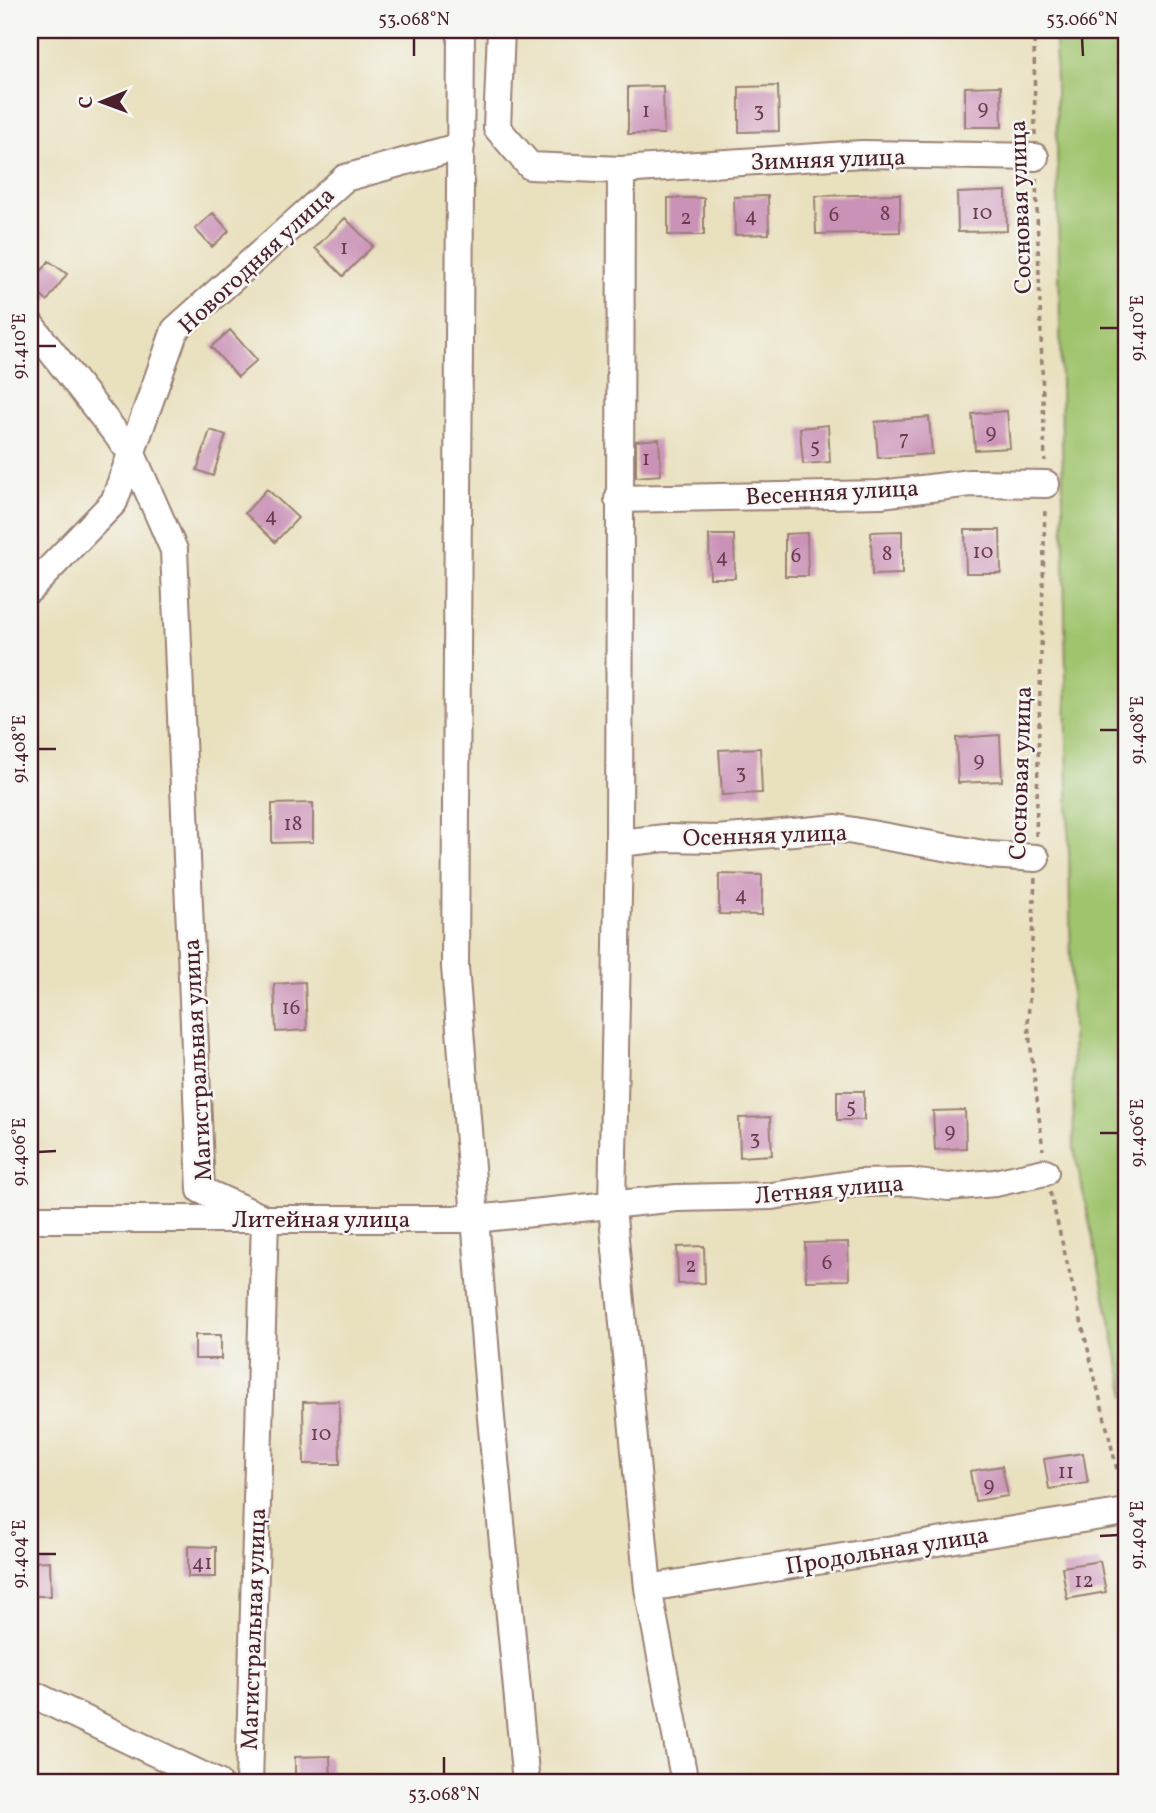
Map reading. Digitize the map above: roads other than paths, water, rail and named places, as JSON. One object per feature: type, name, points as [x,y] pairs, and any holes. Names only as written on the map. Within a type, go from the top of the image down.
[{"type":"street","points":[[461,30],[455,967],[526,1783]]},
{"type":"street","name":"Зимняя улица","points":[[501,30],[497,128],[530,166],[621,170],[862,155],[1035,157]]},
{"type":"street","name":"Новогодняя улица","points":[[30,589],[114,502],[175,330],[345,178],[461,146]]},
{"type":"street","points":[[621,170],[619,843],[612,1207],[648,1588],[685,1783]]},
{"type":"street","points":[[30,324],[132,454]]},
{"type":"street","name":"Магистральная улица","points":[[132,454],[174,550],[201,1190],[265,1219],[249,1783]]},
{"type":"street","name":"Весенняя улица","points":[[618,499],[881,494],[971,483],[1046,484]]},
{"type":"street","name":"Осенняя улица","points":[[619,843],[665,838],[718,839],[837,828],[989,855],[1035,858]]},
{"type":"street","name":"Летняя улица","points":[[612,1207],[677,1198],[772,1196],[857,1182],[911,1182],[948,1187],[995,1183],[1045,1172]]},
{"type":"street","name":"Литейная улица","points":[[30,1219],[475,1219],[612,1207]]},
{"type":"street","name":"Продольная улица","points":[[648,1588],[1125,1502]]},
{"type":"street","points":[[30,1693],[218,1783]]}]
